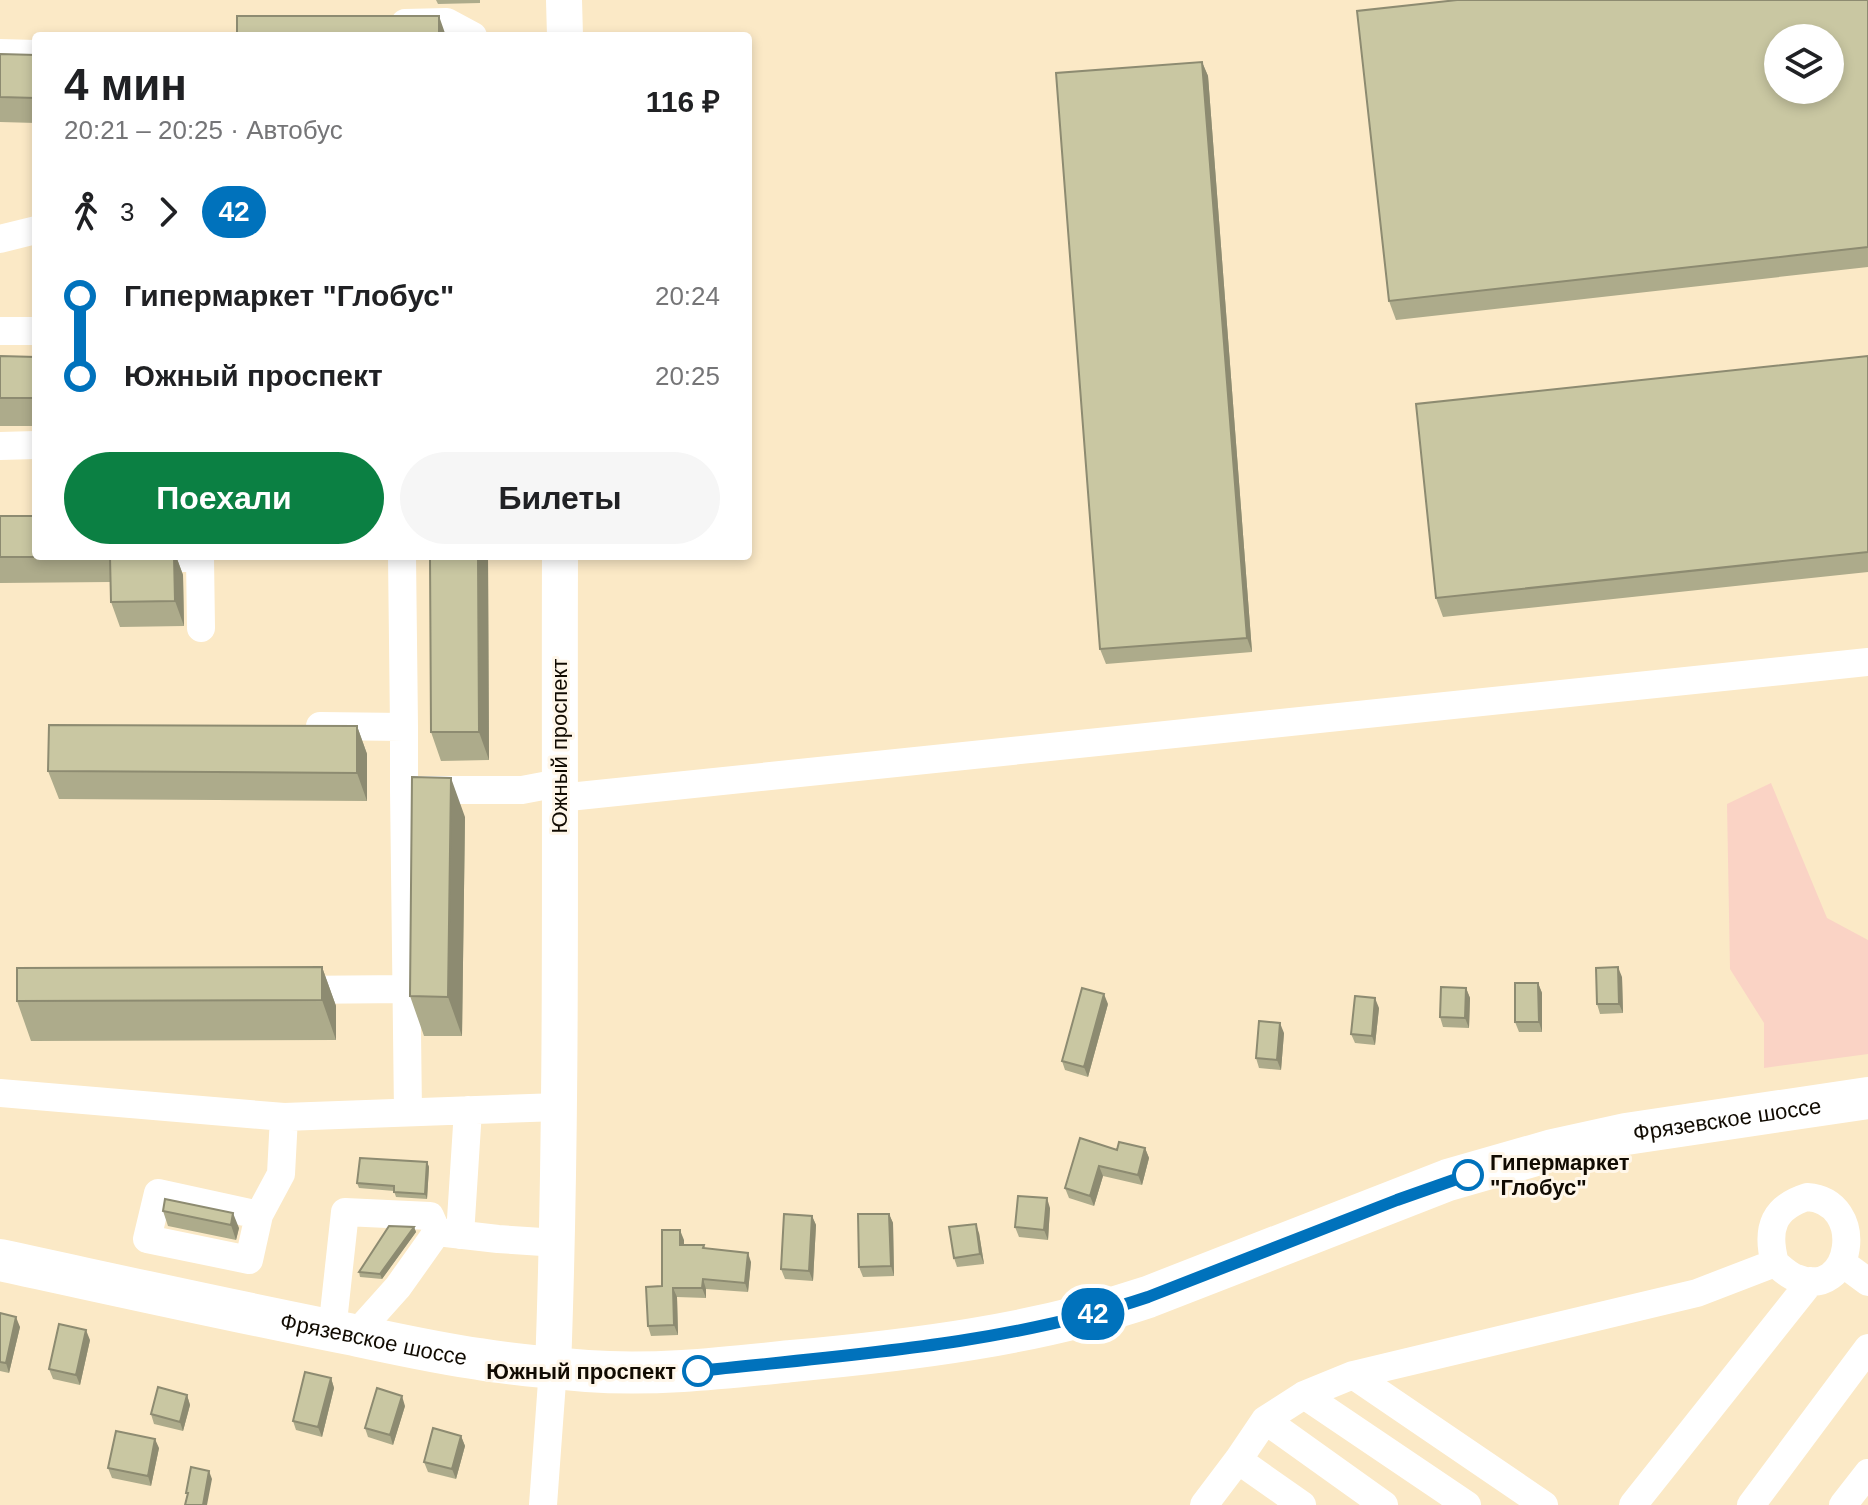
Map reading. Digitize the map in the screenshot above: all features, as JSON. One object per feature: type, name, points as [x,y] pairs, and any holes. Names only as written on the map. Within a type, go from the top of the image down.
[{"type":"highway","name":"Фрязевское шоссе","points":[[0,1260],[478,1359],[638,1374],[698,1371],[867,1354],[1060,1322],[1148,1297],[1448,1180],[1540,1153],[1626,1134],[1868,1098]]},
{"type":"main road","points":[[564,0],[565,32]]},
{"type":"main road","name":"Южный проспект","points":[[553,1368],[558,1243],[560,560]]},
{"type":"street","points":[[374,24],[418,11],[466,32]]},
{"type":"street","points":[[0,53],[32,54]]},
{"type":"street","points":[[1,238],[32,231]]},
{"type":"street","points":[[0,331],[32,331]]},
{"type":"street","points":[[0,446],[32,445]]},
{"type":"street","points":[[200,560],[201,628]]},
{"type":"street","points":[[402,560],[408,1112]]},
{"type":"street","points":[[404,790],[559,790],[1868,662]]},
{"type":"street","points":[[294,726],[404,727]]},
{"type":"street","points":[[266,990],[407,989]]},
{"type":"street","points":[[0,1093],[284,1117],[559,1107]]},
{"type":"street","points":[[344,1333],[398,1287],[448,1233],[468,1110]]},
{"type":"street","points":[[259,1215],[281,1174],[284,1117]]},
{"type":"street","points":[[1807,1197],[1834,1203],[1852,1225],[1852,1253],[1857,1274],[1835,1274],[1811,1281],[1797,1279],[1775,1263],[1770,1236],[1782,1210],[1793,1201],[1807,1197]]},
{"type":"street","points":[[344,1333],[345,1212],[430,1216],[448,1233],[558,1243]]},
{"type":"street","points":[[1209,1503],[1265,1420],[1304,1395],[1353,1375],[1697,1293],[1775,1263]]},
{"type":"street","points":[[1639,1503],[1811,1281]]},
{"type":"street","points":[[1751,1505],[1868,1348]]},
{"type":"street","points":[[543,1505],[553,1368]]},
{"type":"street","points":[[1353,1375],[1544,1505]]},
{"type":"street","points":[[1304,1395],[1467,1505]]},
{"type":"street","points":[[1265,1420],[1384,1505]]},
{"type":"street","points":[[1238,1460],[1302,1505]]},
{"type":"street","points":[[1843,1505],[1868,1473]]},
{"type":"shaded area","points":[[1771,783],[1827,918],[1868,940],[1868,1054],[1764,1068],[1764,1023],[1730,969],[1727,804]]},
{"type":"building","points":[[1457,0],[1868,0],[1868,247],[1389,301],[1357,11]]},
{"type":"building","points":[[237,16],[439,16],[439,32],[237,32]]},
{"type":"building","points":[[0,54],[32,55],[32,98],[0,97]]},
{"type":"building","points":[[1202,62],[1247,638],[1100,649],[1056,73]]},
{"type":"building","points":[[0,356],[32,357],[32,398],[0,398]]},
{"type":"building","points":[[1868,356],[1868,552],[1436,598],[1416,404]]},
{"type":"building","points":[[0,516],[32,516],[32,557],[0,557]]},
{"type":"building","points":[[110,560],[174,560],[175,601],[111,602]]},
{"type":"building","points":[[430,560],[478,560],[479,732],[431,732]]},
{"type":"building","points":[[49,725],[357,726],[357,773],[48,771]]},
{"type":"building","points":[[412,777],[451,778],[448,997],[410,996]]},
{"type":"building","points":[[322,967],[322,1000],[17,1001],[17,968]]},
{"type":"building","points":[[1618,967],[1619,1004],[1597,1004],[1596,968]]},
{"type":"building","points":[[1515,983],[1538,983],[1539,1022],[1515,1022]]},
{"type":"building","points":[[1441,987],[1466,988],[1465,1018],[1440,1017]]},
{"type":"building","points":[[1082,988],[1104,994],[1084,1067],[1062,1061]]},
{"type":"building","points":[[1355,996],[1375,998],[1372,1036],[1351,1034]]},
{"type":"building","points":[[1259,1021],[1280,1023],[1277,1060],[1256,1058]]},
{"type":"building","points":[[1080,1138],[1117,1150],[1119,1142],[1145,1148],[1138,1175],[1099,1166],[1090,1196],[1065,1188]]},
{"type":"building","points":[[360,1158],[427,1162],[425,1194],[394,1192],[394,1186],[357,1183]]},
{"type":"building","points":[[1018,1196],[1047,1198],[1044,1230],[1015,1227]]},
{"type":"building","points":[[165,1199],[233,1213],[231,1225],[163,1211]]},
{"type":"building","points":[[784,1214],[812,1216],[809,1271],[781,1269]]},
{"type":"building","points":[[858,1214],[889,1214],[891,1266],[859,1267]]},
{"type":"building","points":[[976,1224],[980,1254],[954,1258],[949,1227]]},
{"type":"building","points":[[389,1226],[414,1227],[380,1274],[359,1272]]},
{"type":"building","points":[[662,1230],[680,1230],[680,1245],[704,1245],[703,1248],[748,1253],[745,1283],[703,1279],[702,1288],[673,1288],[674,1325],[648,1326],[646,1287],[662,1286]]},
{"type":"building","points":[[0,1313],[16,1317],[6,1363],[0,1362]]},
{"type":"building","points":[[59,1324],[86,1330],[76,1375],[49,1369]]},
{"type":"building","points":[[305,1372],[331,1378],[318,1427],[293,1421]]},
{"type":"building","points":[[158,1387],[187,1395],[180,1422],[151,1414]]},
{"type":"building","points":[[377,1388],[402,1396],[390,1435],[365,1428]]},
{"type":"building","points":[[433,1428],[461,1436],[452,1469],[424,1462]]},
{"type":"building","points":[[116,1431],[155,1439],[148,1476],[108,1468]]},
{"type":"building","points":[[191,1467],[209,1471],[203,1505],[185,1505]]},
{"type":"bus line","name":"42","points":[[698,1371],[867,1354],[1000,1333],[1109,1310],[1468,1175]]},
{"type":"place","name":"Гипермаркет \"Глобус\"","points":[[1468,1175]]},
{"type":"place","name":"Южный проспект","points":[[698,1371]]}]
